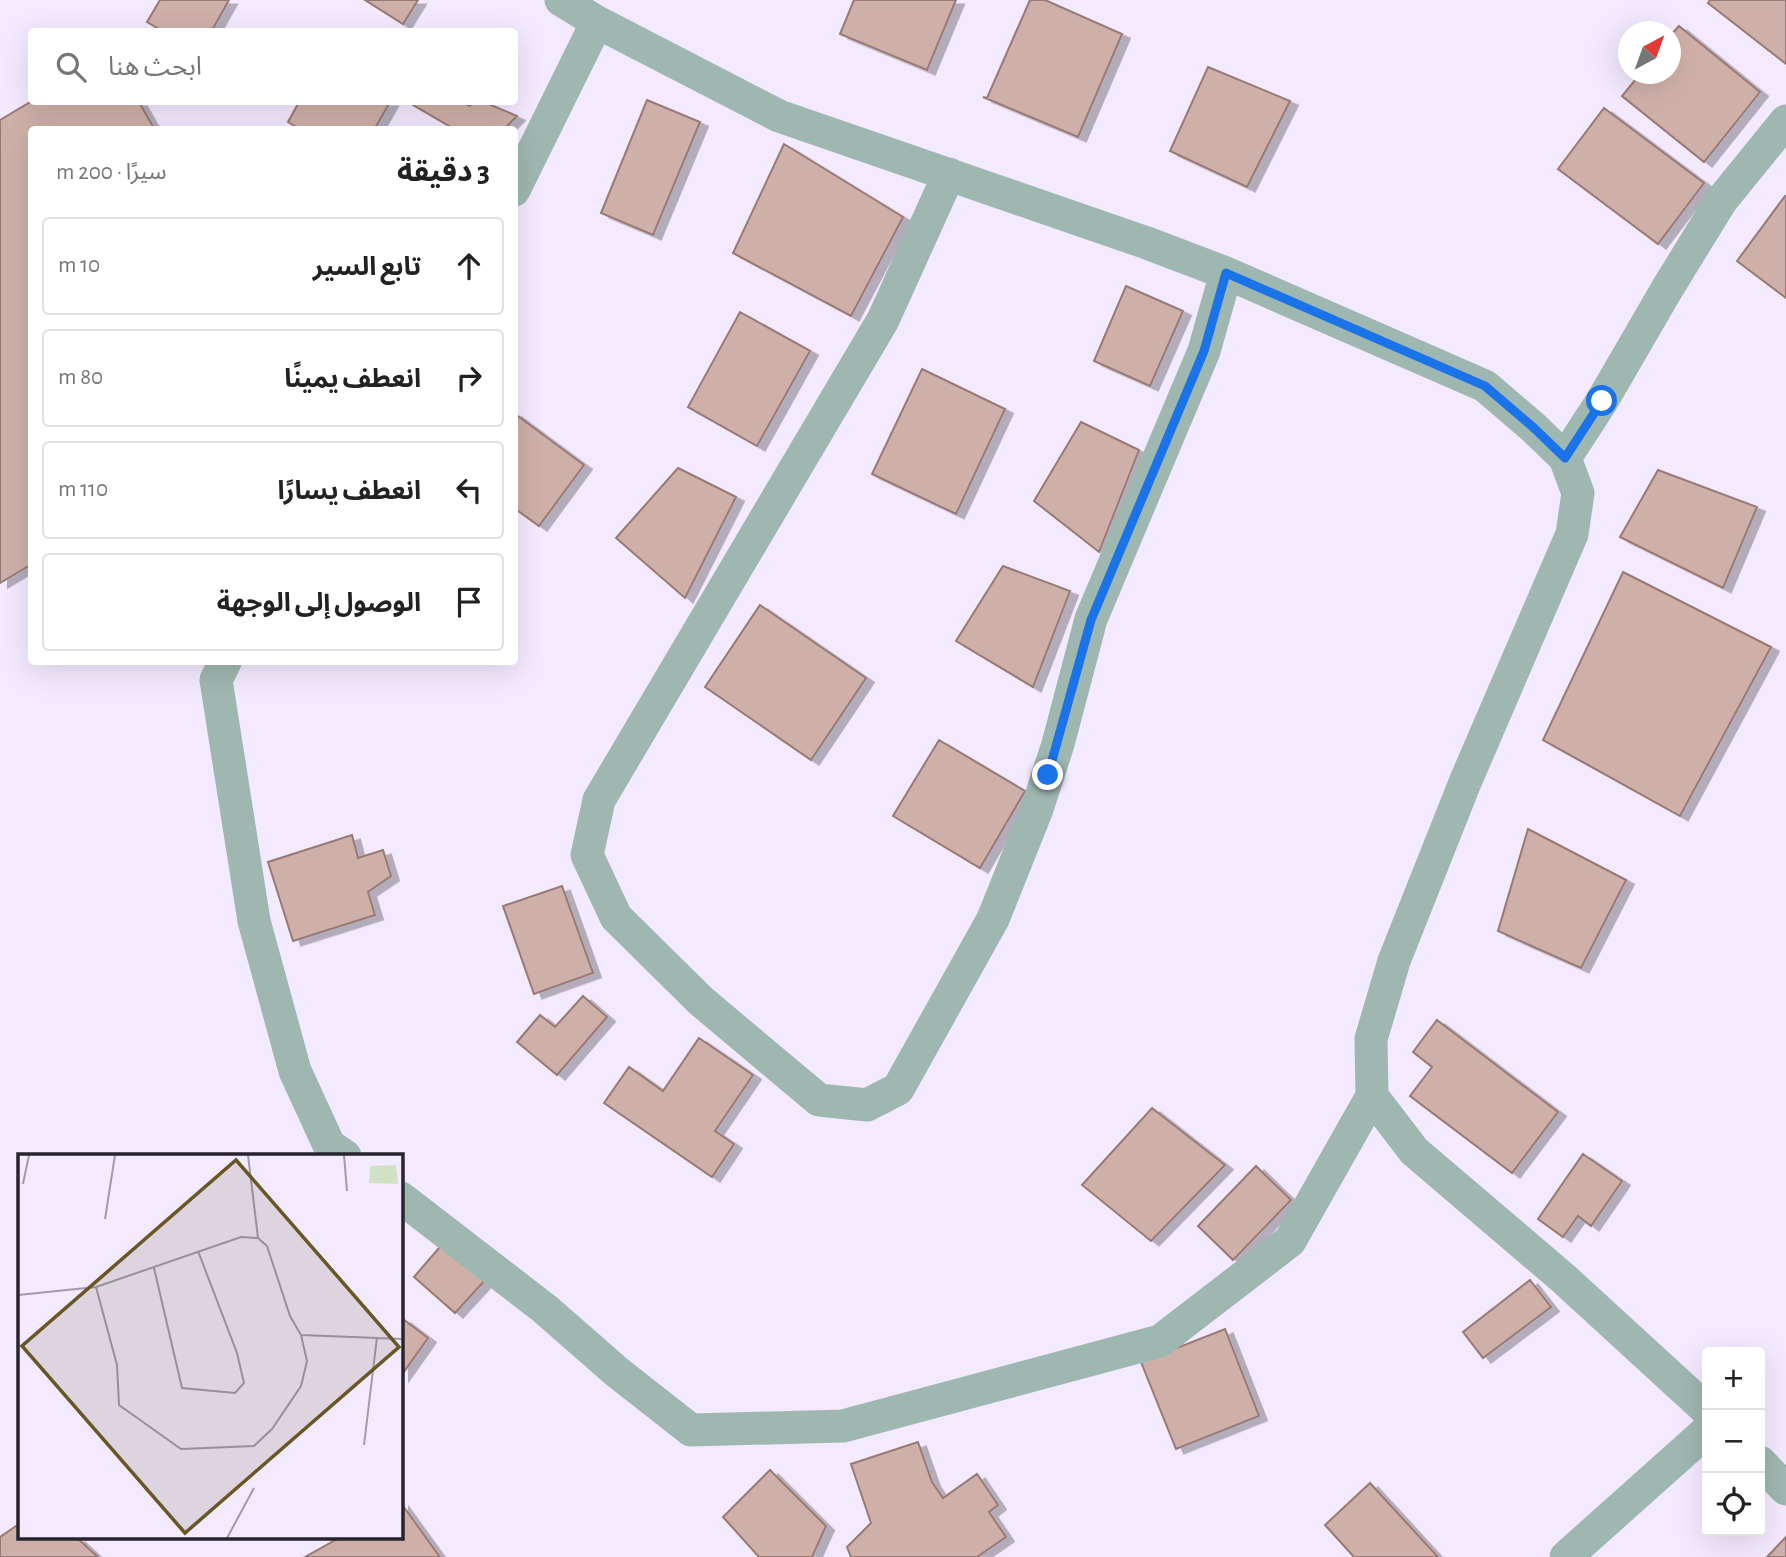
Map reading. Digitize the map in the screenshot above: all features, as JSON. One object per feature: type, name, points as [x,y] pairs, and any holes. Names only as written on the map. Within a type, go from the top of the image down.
[{"type":"street","points":[[402,1199],[545,1309],[617,1372],[691,1430],[844,1426],[1160,1341],[1290,1241],[1372,1096],[1371,1040],[1394,961],[1466,780],[1572,534],[1578,494],[1565,458],[1485,386],[1226,273],[779,116],[597,22],[561,0]]},
{"type":"street","points":[[518,182],[597,22]]},
{"type":"street","points":[[1565,458],[1721,201],[1786,121]]},
{"type":"street","points":[[949,174],[883,320],[599,800],[587,855],[616,917],[701,1001],[819,1100],[867,1105],[898,1089],[993,919],[1037,809],[1058,744],[1091,620],[1204,351],[1226,273]]},
{"type":"street","points":[[224,665],[216,680],[254,921],[295,1071],[330,1145],[342,1154]]},
{"type":"street","points":[[1372,1096],[1415,1151],[1563,1279],[1702,1405]]},
{"type":"street","points":[[1566,1557],[1702,1435]]},
{"type":"street","points":[[1765,1467],[1786,1489]]},
{"type":"building","points":[[160,0],[229,0],[213,28],[157,28],[147,22]]},
{"type":"building","points":[[365,0],[418,0],[403,24]]},
{"type":"building","points":[[854,0],[956,0],[927,70],[840,34]]},
{"type":"building","points":[[1030,0],[1045,0],[1122,34],[1078,137],[983,97],[987,98]]},
{"type":"building","points":[[1710,0],[1786,0],[1786,64],[1708,3]]},
{"type":"building","points":[[1681,28],[1760,92],[1704,162],[1622,96],[1632,84],[1681,84]]},
{"type":"building","points":[[1208,67],[1290,101],[1247,187],[1170,151]]},
{"type":"building","points":[[647,100],[700,122],[653,235],[601,213]]},
{"type":"building","points":[[28,103],[141,105],[153,126],[28,126],[28,566],[0,583],[0,120]]},
{"type":"building","points":[[297,105],[388,105],[376,126],[294,126],[288,122]]},
{"type":"building","points":[[413,105],[491,105],[517,116],[507,126],[449,126]]},
{"type":"building","points":[[1604,108],[1704,183],[1658,244],[1558,169]]},
{"type":"building","points":[[784,144],[903,217],[851,316],[733,253]]},
{"type":"building","points":[[1786,197],[1786,298],[1737,261]]},
{"type":"building","points":[[1126,286],[1183,311],[1150,386],[1094,361]]},
{"type":"building","points":[[740,312],[810,351],[757,446],[688,407]]},
{"type":"building","points":[[922,369],[1005,409],[956,514],[872,474]]},
{"type":"building","points":[[518,416],[584,465],[539,526],[518,511]]},
{"type":"building","points":[[1081,422],[1139,450],[1099,552],[1034,501]]},
{"type":"building","points":[[678,468],[736,497],[685,598],[616,538]]},
{"type":"building","points":[[1658,470],[1757,507],[1723,588],[1620,537]]},
{"type":"building","points":[[1003,566],[1070,591],[1033,687],[956,641]]},
{"type":"building","points":[[1623,572],[1771,647],[1680,816],[1543,740]]},
{"type":"building","points":[[760,605],[866,678],[811,760],[705,687]]},
{"type":"building","points":[[939,740],[1025,791],[980,868],[893,816]]},
{"type":"building","points":[[1528,829],[1626,880],[1581,968],[1498,931]]},
{"type":"building","points":[[352,835],[358,858],[383,850],[391,876],[368,892],[375,915],[293,941],[268,862]]},
{"type":"building","points":[[562,886],[593,973],[534,994],[503,906]]},
{"type":"building","points":[[583,996],[607,1017],[557,1075],[517,1042],[540,1015],[555,1027]]},
{"type":"building","points":[[1437,1020],[1558,1112],[1512,1173],[1410,1096],[1432,1067],[1413,1052]]},
{"type":"building","points":[[699,1038],[753,1075],[715,1131],[734,1144],[712,1177],[604,1103],[629,1067],[663,1091]]},
{"type":"building","points":[[1152,1108],[1225,1165],[1151,1241],[1082,1185]]},
{"type":"building","points":[[1583,1154],[1622,1181],[1591,1226],[1578,1216],[1563,1237],[1538,1219]]},
{"type":"building","points":[[1256,1166],[1291,1200],[1233,1260],[1198,1226]]},
{"type":"building","points":[[445,1241],[487,1278],[455,1313],[414,1277]]},
{"type":"building","points":[[1530,1280],[1551,1307],[1483,1358],[1463,1332]]},
{"type":"building","points":[[402,1320],[428,1338],[402,1375]]},
{"type":"building","points":[[1225,1329],[1259,1416],[1176,1449],[1141,1362]]},
{"type":"building","points":[[918,1442],[932,1482],[943,1498],[977,1474],[998,1505],[989,1512],[1006,1537],[977,1557],[851,1557],[847,1547],[871,1523],[851,1464]]},
{"type":"building","points":[[770,1470],[826,1526],[812,1557],[759,1557],[723,1517]]},
{"type":"building","points":[[1370,1483],[1438,1557],[1354,1557],[1325,1525]]},
{"type":"building","points":[[402,1504],[440,1557],[305,1557],[335,1540],[402,1540]]},
{"type":"building","points":[[18,1525],[18,1540],[79,1540],[98,1557],[0,1557],[0,1537]]},
{"type":"building","points":[[1786,1537],[1786,1557],[1767,1557]]},
{"type":"route","points":[[1048,775],[1091,620],[1204,351],[1226,273],[1485,386],[1565,458],[1602,401]]}]
